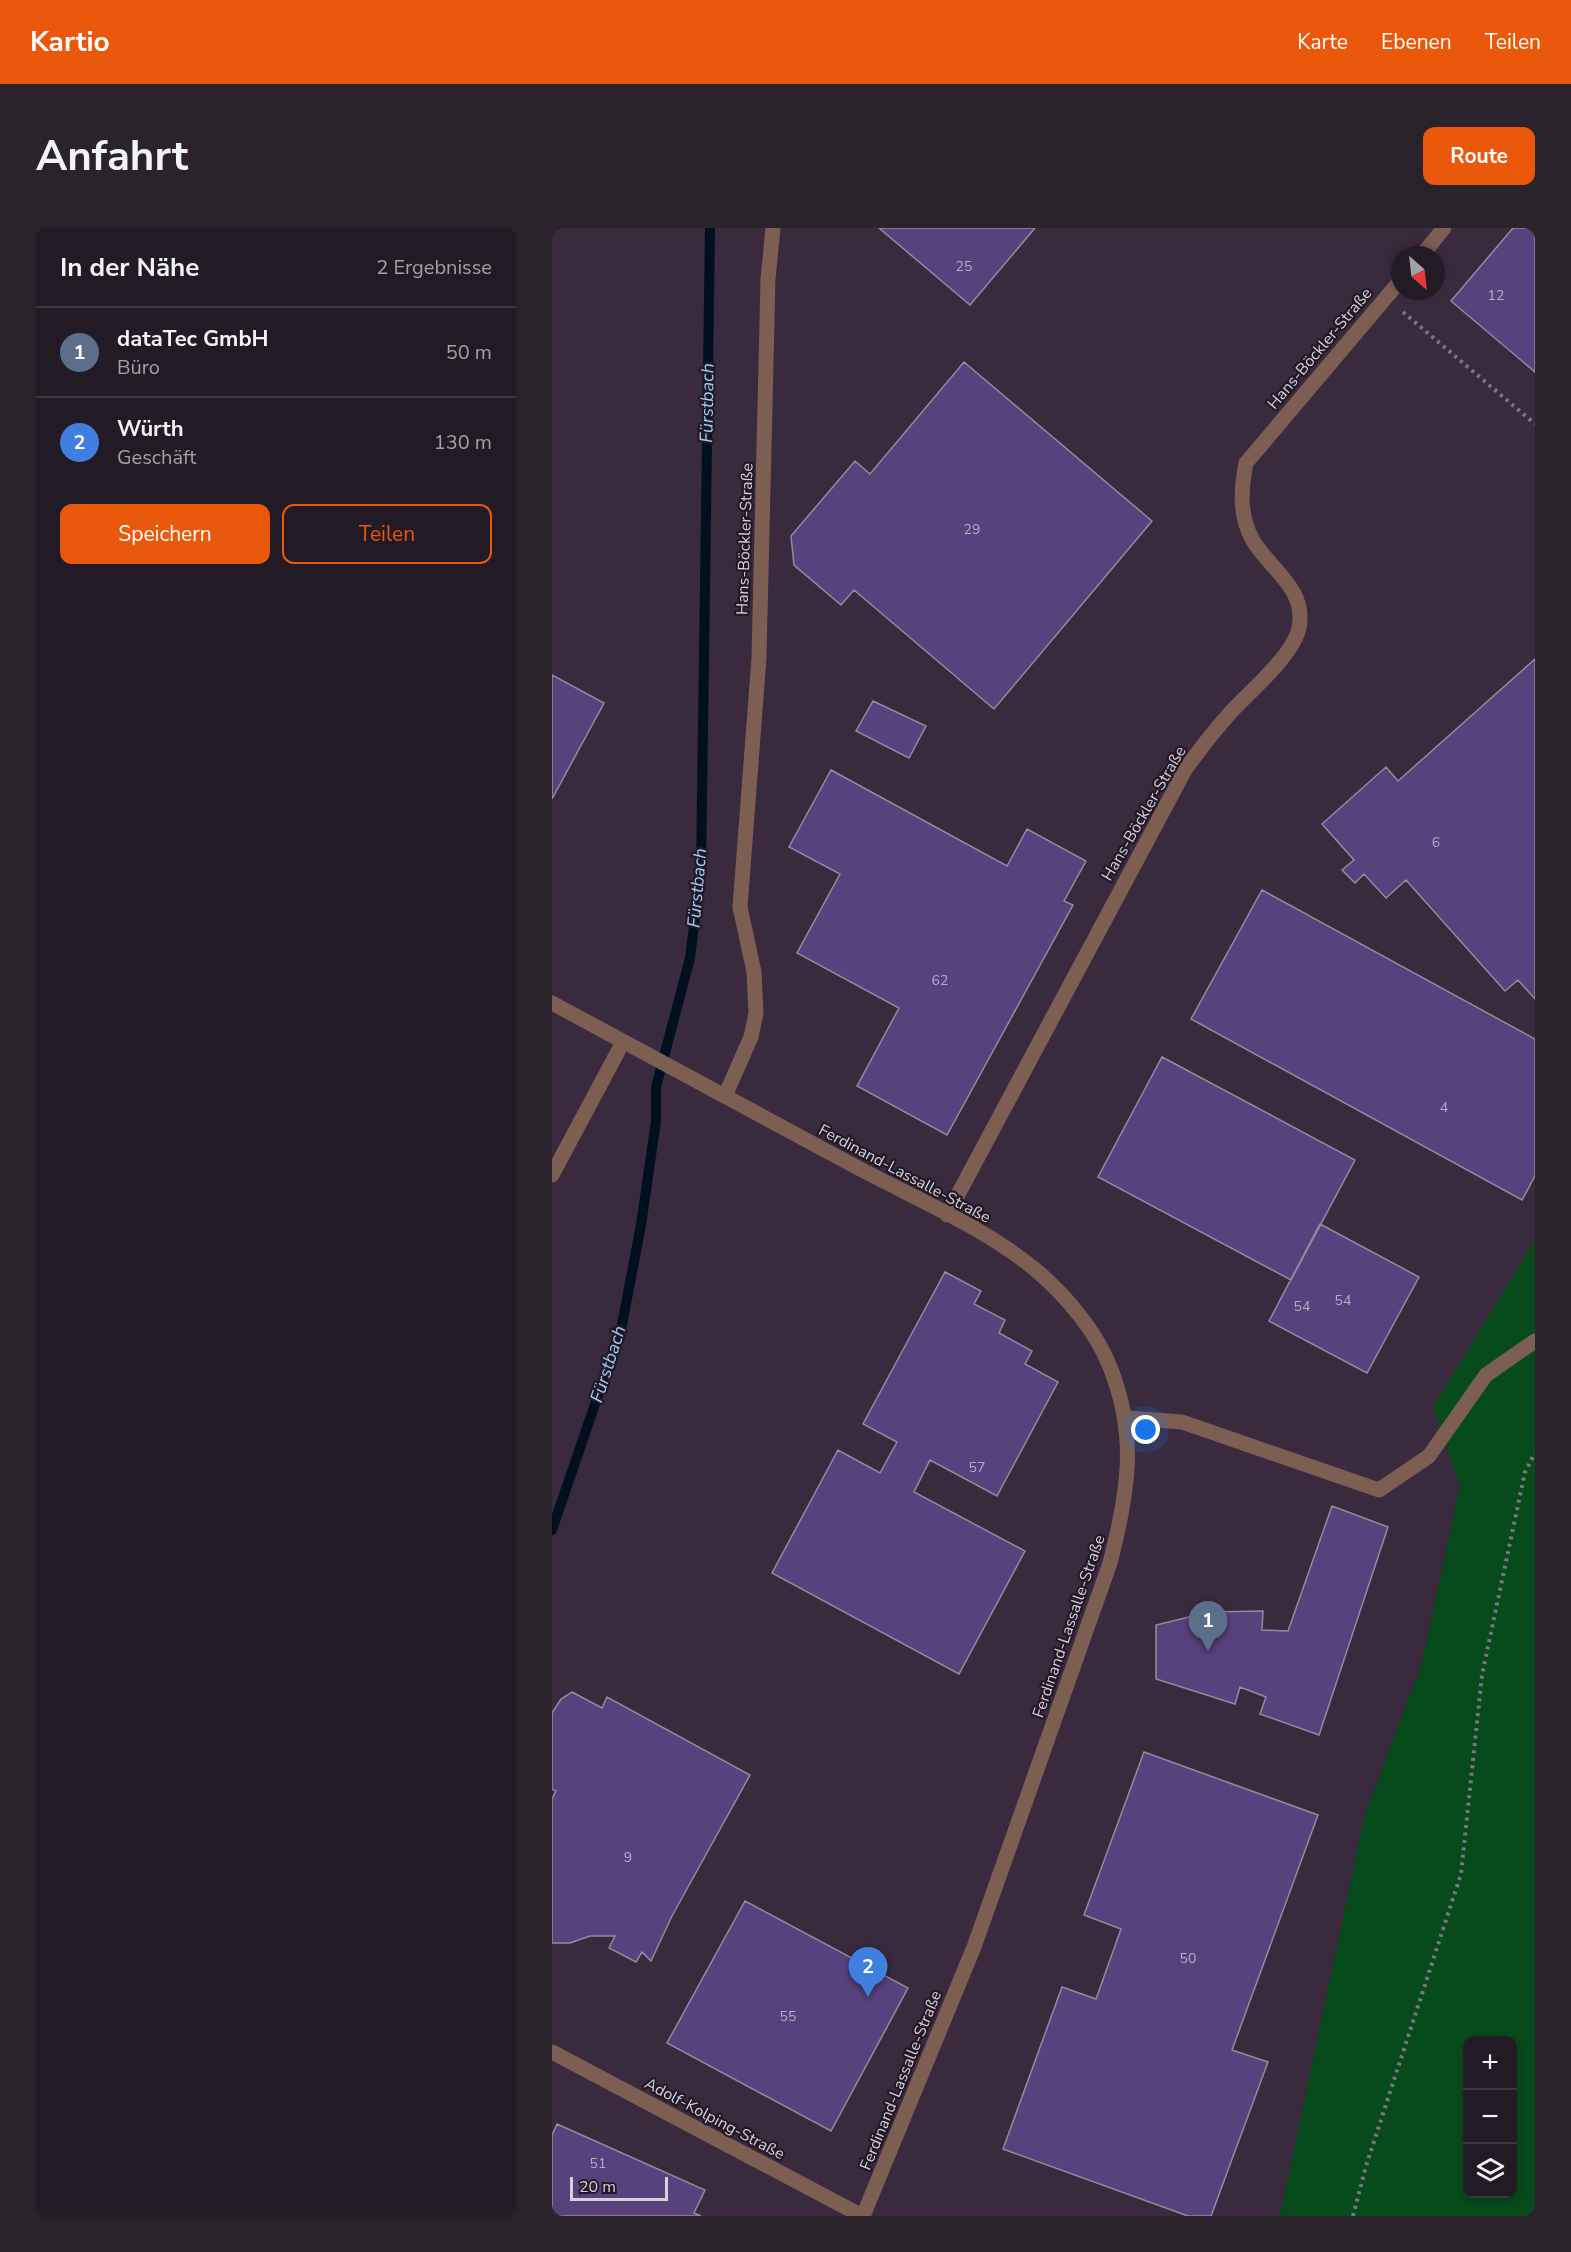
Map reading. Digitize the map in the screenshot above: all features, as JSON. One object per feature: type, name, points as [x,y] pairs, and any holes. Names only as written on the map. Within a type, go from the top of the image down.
[{"type":"street","name":"Hans-Böckler-Straße","points":[[725,1096],[751,1037],[756,1013],[753,972],[740,907],[759,658],[768,279],[773,228]]},
{"type":"street","points":[[1429,246],[1444,228]]},
{"type":"street","name":"Hans-Böckler-Straße","points":[[947,1215],[1185,770],[1208,737],[1282,658],[1299,628],[1297,599],[1285,577],[1252,538],[1244,516],[1241,490],[1246,463],[1391,291]]},
{"type":"street","name":"Ferdinand-Lassalle-Straße","points":[[552,1003],[947,1215],[994,1241],[1036,1270],[1065,1299],[1090,1330],[1110,1366],[1127,1418],[1128,1469],[1120,1524],[1110,1563],[974,1947],[862,2216]]},
{"type":"street","points":[[552,1175],[627,1044]]},
{"type":"street","points":[[1127,1418],[1182,1422],[1379,1490],[1429,1456],[1486,1375],[1535,1341]]},
{"type":"street","name":"Adolf-Kolping-Straße","points":[[552,2052],[862,2216]]},
{"type":"path","points":[[1386,297],[1535,424]]},
{"type":"path","points":[[1353,2216],[1366,2166],[1461,1874],[1482,1675],[1525,1472],[1535,1453]]},
{"type":"shaded area","points":[[552,228],[1535,228],[1535,1240],[1434,1407],[1460,1485],[1421,1667],[1365,1814],[1280,2216],[552,2216]]},
{"type":"green space","points":[[1535,1240],[1535,2216],[1280,2216],[1365,1814],[1421,1667],[1460,1485],[1433,1407]]},
{"type":"building","points":[[879,228],[1035,228],[970,305]]},
{"type":"building","points":[[1513,228],[1535,228],[1535,372],[1451,301]]},
{"type":"building","points":[[964,362],[1152,521],[994,709],[854,590],[841,605],[794,565],[791,536],[855,461],[870,474]]},
{"type":"building","points":[[1535,659],[1535,999],[1518,980],[1505,991],[1406,880],[1386,898],[1364,874],[1355,883],[1342,870],[1354,860],[1322,824],[1386,767],[1398,781]]},
{"type":"building","points":[[552,675],[604,703],[552,799]]},
{"type":"building","points":[[873,701],[926,726],[909,758],[856,731]]},
{"type":"building","points":[[831,770],[1007,866],[1027,829],[1086,861],[1064,901],[1073,905],[947,1135],[857,1086],[899,1008],[797,953],[840,874],[789,847]]},
{"type":"building","points":[[1262,890],[1535,1039],[1535,1176],[1522,1200],[1191,1019]]},
{"type":"building","points":[[1162,1057],[1355,1160],[1291,1280],[1098,1177]]},
{"type":"building","points":[[1320,1224],[1419,1277],[1367,1373],[1269,1321]]},
{"type":"building","points":[[945,1272],[981,1291],[974,1304],[1005,1320],[999,1333],[1032,1351],[1025,1364],[1058,1382],[997,1496],[930,1460],[914,1492],[1025,1551],[959,1674],[772,1573],[838,1450],[880,1473],[897,1442],[863,1424]]},
{"type":"building","points":[[1332,1506],[1388,1527],[1319,1735],[1260,1714],[1266,1697],[1240,1687],[1235,1704],[1156,1679],[1156,1625],[1209,1612],[1263,1611],[1262,1630],[1288,1631]]},
{"type":"building","points":[[572,1692],[602,1708],[607,1697],[750,1775],[672,1916],[651,1961],[642,1952],[636,1962],[609,1948],[615,1936],[590,1936],[570,1943],[552,1943],[552,1799],[556,1791],[552,1789],[552,1713],[561,1699]]},
{"type":"building","points":[[1144,1752],[1318,1815],[1232,2050],[1268,2062],[1211,2216],[1188,2216],[1003,2149],[1062,1987],[1096,1999],[1121,1929],[1084,1915]]},
{"type":"building","points":[[745,1901],[908,1988],[831,2131],[667,2043]]},
{"type":"building","points":[[557,2124],[705,2190],[694,2213],[701,2216],[552,2216],[552,2135]]},
{"type":"waterway","name":"Fürstbach","points":[[552,1530],[622,1325],[641,1225],[656,1121],[656,1087],[690,958],[701,870],[710,228]]},
{"type":"place","name":"dataTec GmbH","points":[[1208,1651]]},
{"type":"place","name":"Würth","points":[[868,1997]]}]
